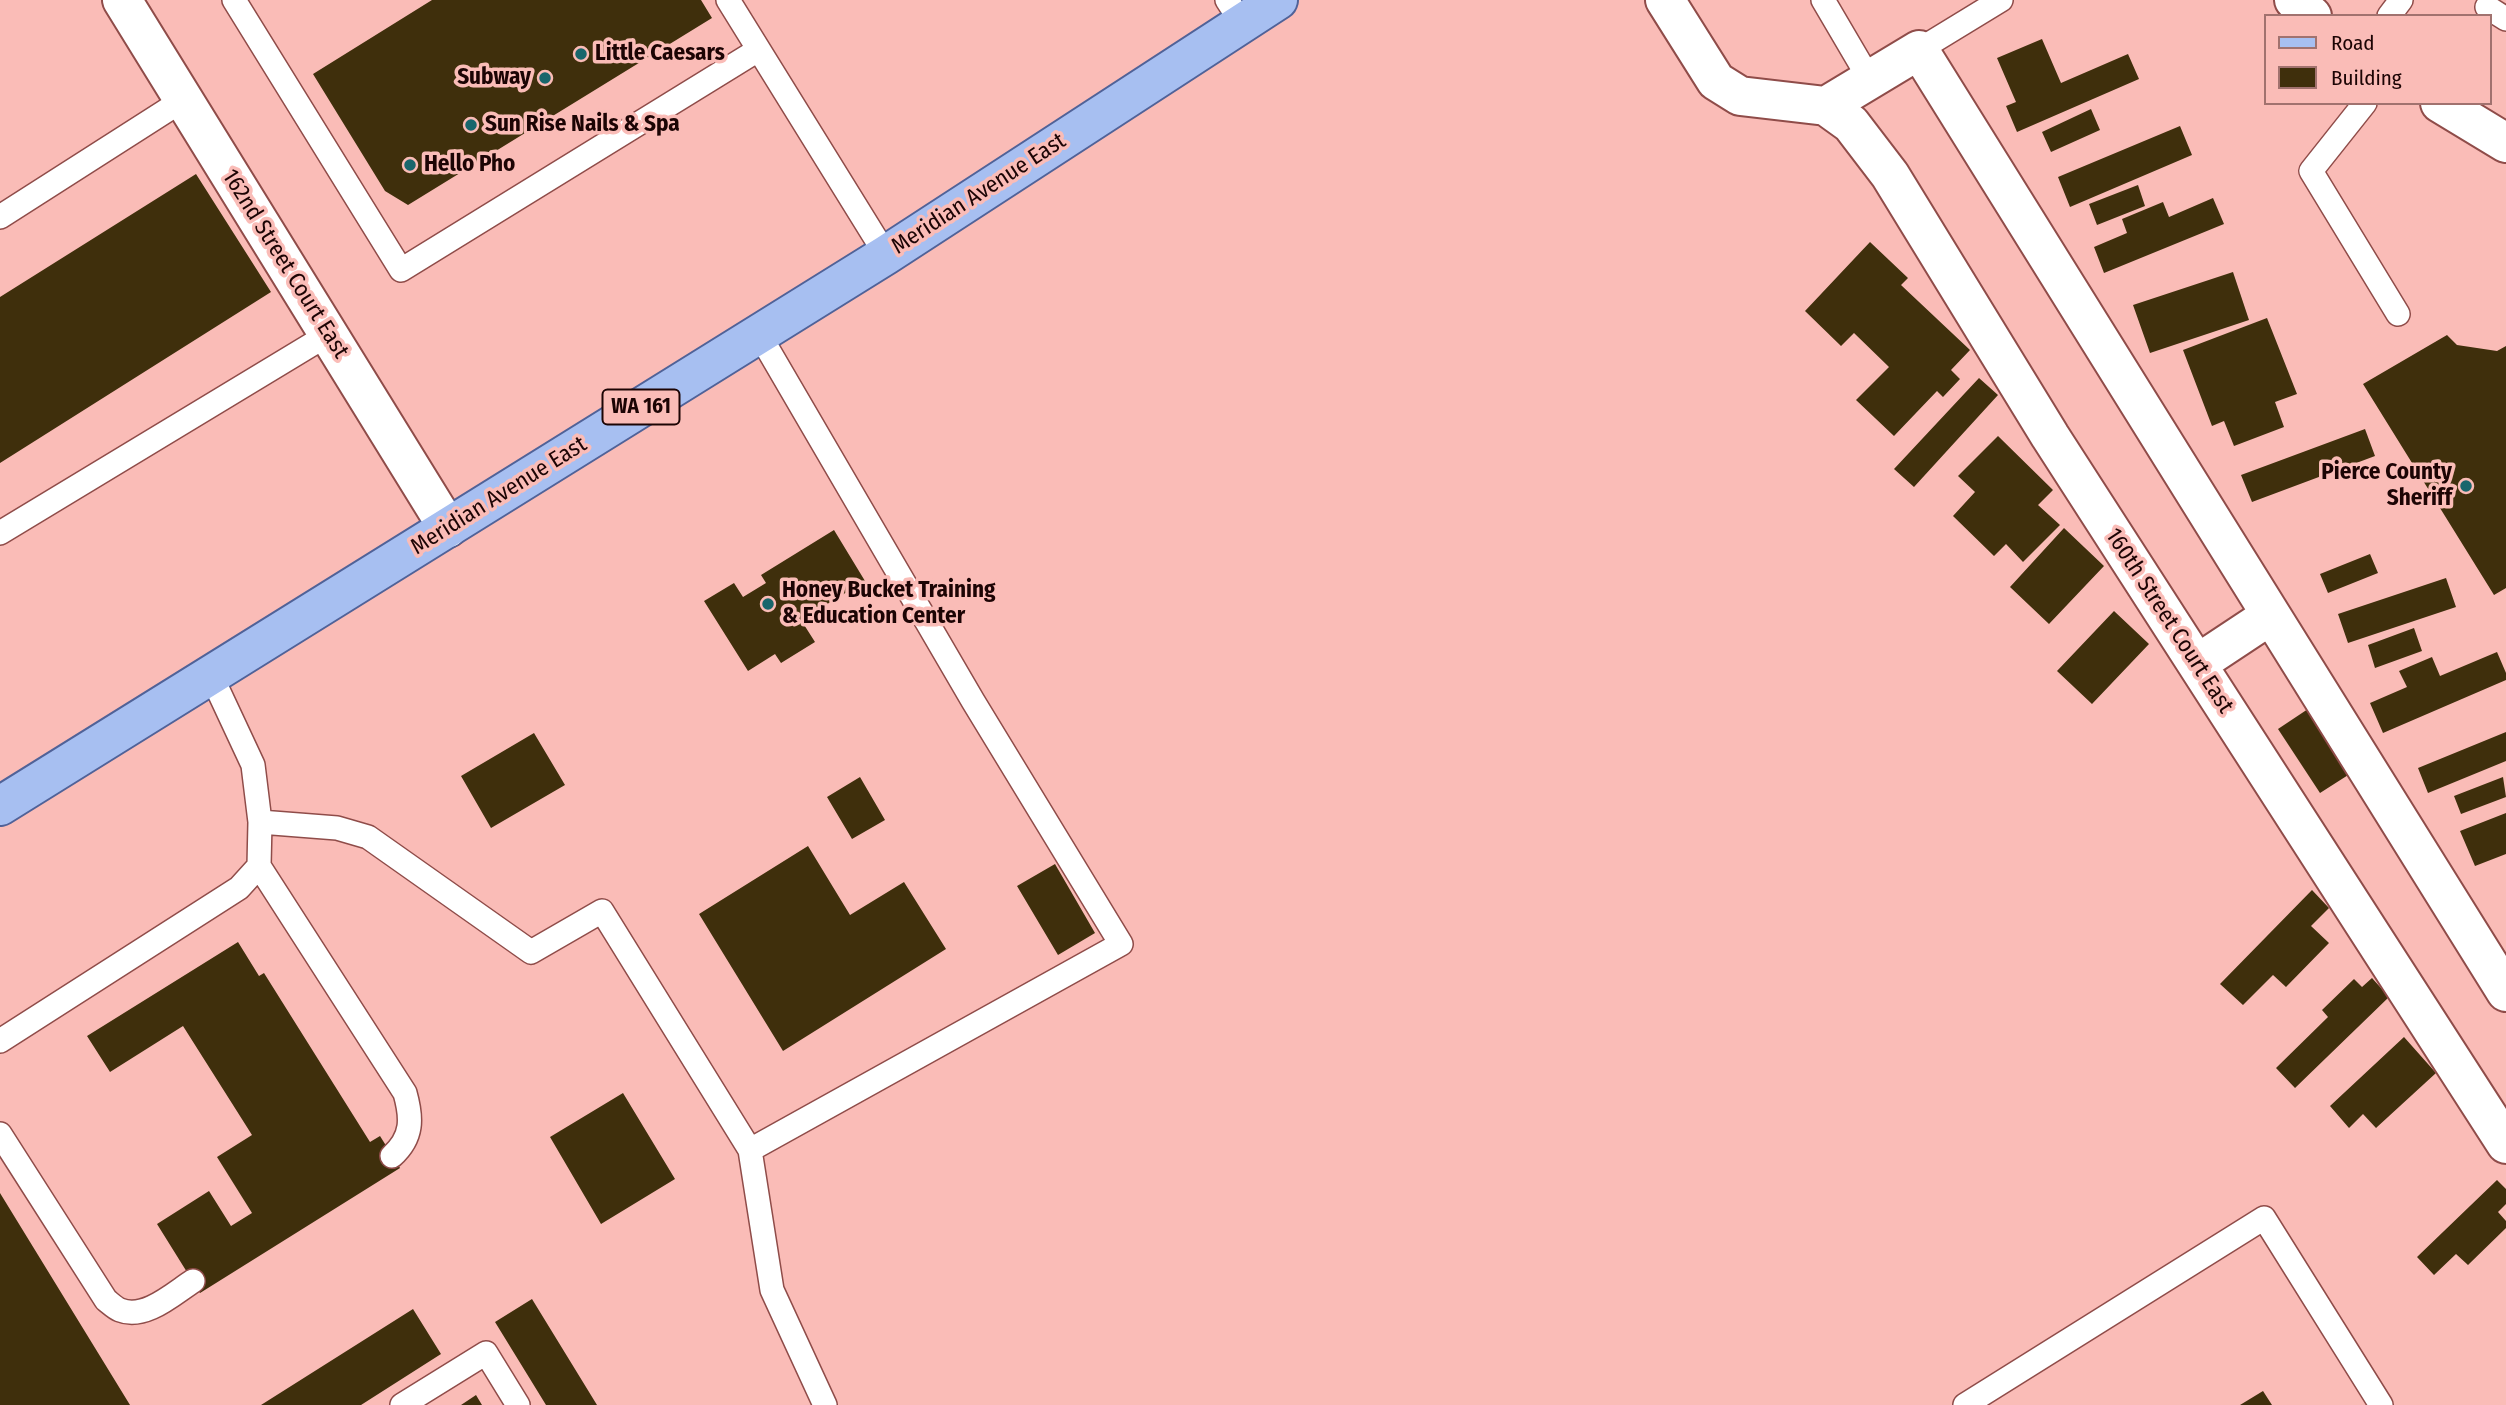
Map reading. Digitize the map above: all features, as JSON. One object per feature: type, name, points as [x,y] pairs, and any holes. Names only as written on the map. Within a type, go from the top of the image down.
[{"type":"main road","name":"Meridian Avenue East","points":[[0,806],[886,255],[1235,12],[1278,0]]},
{"type":"street","name":"162nd Street Court East","points":[[122,0],[448,527]]},
{"type":"street","points":[[1665,0],[1716,80],[1740,96],[1826,106],[1919,50],[2506,992]]},
{"type":"street","points":[[2294,0],[2310,14]]},
{"type":"street","points":[[2443,105],[2506,143]]},
{"type":"street","name":"160th Street Court East","points":[[1826,106],[1851,124],[1890,175],[2050,436],[2506,1144]]},
{"type":"street","points":[[2197,664],[2271,615]]},
{"type":"lane","points":[[234,0],[401,271],[758,50]]},
{"type":"lane","points":[[728,0],[886,255]]},
{"type":"lane","points":[[1823,0],[1870,80]]},
{"type":"lane","points":[[1919,50],[2001,0]]},
{"type":"lane","points":[[0,217],[183,100]]},
{"type":"lane","points":[[2363,105],[2311,171],[2398,314]]},
{"type":"lane","points":[[0,533],[329,334]]},
{"type":"lane","points":[[750,1150],[1121,944],[973,701],[759,334]]},
{"type":"lane","points":[[211,675],[253,765],[260,822],[259,866],[405,1093],[411,1113],[409,1134],[392,1156]]},
{"type":"lane","points":[[260,822],[337,828],[368,837],[531,951],[602,911],[750,1150],[772,1290],[825,1405]]},
{"type":"lane","points":[[0,1041],[239,888],[259,866]]},
{"type":"lane","points":[[0,1134],[106,1300],[120,1310],[134,1313],[153,1307],[193,1281]]},
{"type":"lane","points":[[1965,1405],[2001,1396],[2264,1218],[2381,1405]]},
{"type":"lane","points":[[402,1405],[486,1353],[518,1405]]},
{"type":"building","points":[[432,0],[701,0],[712,18],[408,205],[385,191],[313,74]]},
{"type":"building","points":[[2042,39],[2061,83],[2128,54],[2139,79],[2017,132],[2006,106],[2016,102],[1997,58]]},
{"type":"building","points":[[2091,109],[2100,130],[2051,152],[2042,132]]},
{"type":"building","points":[[2180,126],[2192,155],[2070,207],[2058,177]]},
{"type":"building","points":[[196,174],[271,292],[0,463],[0,297]]},
{"type":"building","points":[[2138,185],[2145,206],[2097,225],[2089,204]]},
{"type":"building","points":[[2213,198],[2224,224],[2104,273],[2094,247],[2127,233],[2122,219],[2163,202],[2169,217]]},
{"type":"building","points":[[1870,242],[1908,278],[1901,285],[1970,350],[1951,370],[1960,379],[1943,397],[1937,391],[1894,436],[1856,400],[1889,367],[1854,333],[1841,346],[1805,311]]},
{"type":"building","points":[[2233,272],[2249,320],[2150,353],[2133,305]]},
{"type":"building","points":[[2267,318],[2297,394],[2275,402],[2284,427],[2234,446],[2224,421],[2212,426],[2183,350]]},
{"type":"building","name":"Pierce County Sheriff","points":[[2447,335],[2457,345],[2497,351],[2506,346],[2506,588],[2494,595],[2363,384]]},
{"type":"building","points":[[1979,378],[1998,395],[1914,487],[1894,469]]},
{"type":"building","points":[[2365,429],[2375,456],[2252,502],[2241,475]]},
{"type":"building","points":[[1998,436],[2053,490],[2038,505],[2060,525],[2023,562],[2006,544],[1994,556],[1953,516],[1975,492],[1958,476]]},
{"type":"building","points":[[2064,528],[2104,566],[2049,624],[2010,587]]},
{"type":"building","points":[[834,530],[865,581],[801,620],[815,642],[781,663],[775,654],[748,671],[704,601],[734,583],[743,597],[766,583],[761,575]]},
{"type":"building","points":[[2370,554],[2378,573],[2328,593],[2320,574]]},
{"type":"building","points":[[2446,578],[2456,607],[2348,643],[2338,614]]},
{"type":"building","points":[[2114,611],[2149,644],[2092,704],[2057,671]]},
{"type":"building","points":[[2414,628],[2422,651],[2375,668],[2368,645]]},
{"type":"building","points":[[2497,652],[2506,673],[2506,680],[2383,733],[2370,703],[2407,687],[2399,671],[2432,657],[2440,676]]},
{"type":"building","points":[[2314,705],[2356,770],[2320,793],[2278,729]]},
{"type":"building","points":[[2506,732],[2506,761],[2428,793],[2418,768]]},
{"type":"building","points":[[534,733],[565,785],[491,828],[461,776]]},
{"type":"building","points":[[860,777],[885,820],[852,839],[827,797]]},
{"type":"building","points":[[2503,777],[2506,797],[2461,814],[2454,796]]},
{"type":"building","points":[[2506,813],[2506,854],[2475,866],[2460,831]]},
{"type":"building","points":[[808,846],[850,915],[904,882],[946,949],[783,1051],[699,914]]},
{"type":"building","points":[[1055,864],[1095,933],[1058,955],[1017,886]]},
{"type":"building","points":[[2312,890],[2329,908],[2311,926],[2329,943],[2286,987],[2273,975],[2243,1005],[2220,984]]},
{"type":"building","points":[[238,942],[259,976],[264,973],[370,1142],[380,1136],[400,1168],[200,1293],[157,1224],[209,1191],[231,1226],[252,1213],[217,1157],[252,1135],[183,1026],[110,1072],[87,1036]]},
{"type":"building","points":[[2372,978],[2389,997],[2295,1088],[2276,1068],[2328,1017],[2322,1010],[2354,979],[2362,987]]},
{"type":"building","points":[[2404,1037],[2436,1073],[2376,1128],[2363,1114],[2349,1128],[2330,1106]]},
{"type":"building","points":[[623,1093],[675,1179],[601,1224],[550,1137]]},
{"type":"building","points":[[2497,1180],[2506,1189],[2506,1204],[2498,1212],[2506,1221],[2506,1228],[2468,1265],[2456,1254],[2434,1275],[2417,1257]]},
{"type":"building","points":[[0,1193],[130,1405],[0,1405]]},
{"type":"building","points":[[532,1299],[597,1405],[546,1405],[495,1322]]},
{"type":"building","points":[[413,1309],[441,1354],[361,1405],[261,1405]]},
{"type":"building","points":[[2263,1391],[2272,1405],[2240,1405]]},
{"type":"building","points":[[476,1395],[482,1405],[461,1405]]},
{"type":"place","name":"Little Caesars","points":[[581,54]]},
{"type":"place","name":"Subway","points":[[545,78]]},
{"type":"place","name":"Sun Rise Nails & Spa","points":[[471,125]]},
{"type":"place","name":"Hello Pho","points":[[410,165]]},
{"type":"place","name":"Pierce County Sheriff","points":[[2466,486]]},
{"type":"place","name":"Honey Bucket Training & Education Center","points":[[768,604]]}]
